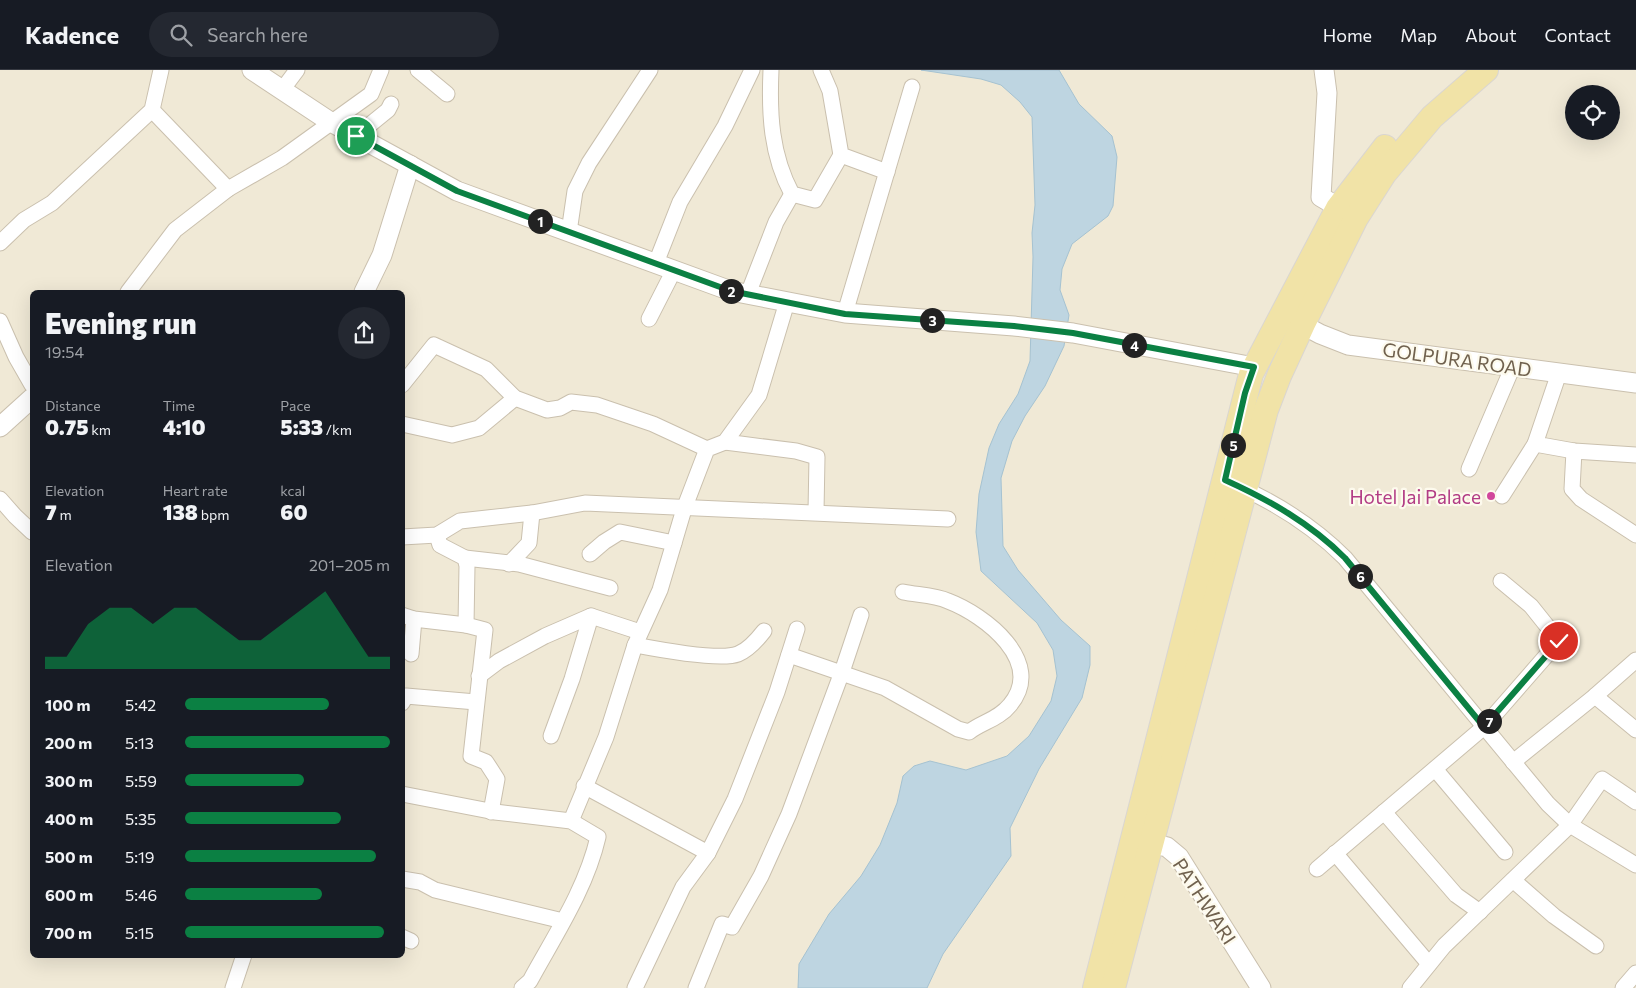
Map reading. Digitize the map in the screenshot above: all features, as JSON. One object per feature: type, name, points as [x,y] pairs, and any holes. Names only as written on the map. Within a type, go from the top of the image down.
[{"type":"main road","points":[[1095,988],[1142,841],[1247,490],[1266,410],[1290,352],[1293,320],[1347,213],[1417,110],[1462,70]]},
{"type":"main road","points":[[1347,213],[1384,174],[1432,117],[1486,70]]},
{"type":"main road","points":[[1113,988],[1142,841],[1225,480],[1253,371],[1268,342],[1293,320]]},
{"type":"main road","points":[[1268,342],[1277,336],[1284,337],[1289,342],[1290,352]]},
{"type":"main road","points":[[1253,371],[1251,382],[1259,391],[1271,389],[1276,383]]},
{"type":"street","points":[[0,243],[24,220],[52,203],[152,110],[161,70]]},
{"type":"street","points":[[252,70],[330,122],[457,191],[731,291],[845,314],[1014,326],[1073,333],[1253,371]]},
{"type":"street","points":[[282,90],[297,70]]},
{"type":"street","points":[[130,290],[175,230],[228,189],[282,158],[371,94],[381,70]]},
{"type":"street","points":[[418,70],[447,94]]},
{"type":"street","points":[[569,232],[575,191],[606,134],[650,70]]},
{"type":"street","points":[[656,263],[680,202],[725,126],[752,70]]},
{"type":"street","points":[[770,70],[769,107],[774,146],[782,175],[792,194],[815,200],[841,154],[830,91],[821,70]]},
{"type":"street","points":[[1324,70],[1327,93],[1321,197],[1347,213]]},
{"type":"street","points":[[845,314],[912,87]]},
{"type":"street","points":[[356,136],[388,110],[391,104]]},
{"type":"street","points":[[152,110],[228,189]]},
{"type":"street","points":[[841,154],[887,172]]},
{"type":"street","points":[[365,290],[382,255],[410,165]]},
{"type":"street","points":[[748,294],[776,222],[792,194]]},
{"type":"street","points":[[649,319],[674,270]]},
{"type":"street","points":[[725,442],[758,395],[787,302]]},
{"type":"street","name":"GOLPURA ROAD","points":[[1293,320],[1348,345],[1636,382]]},
{"type":"street","points":[[0,321],[16,357],[30,381]]},
{"type":"street","points":[[405,381],[434,345],[486,369],[515,398],[547,410],[560,408],[571,402],[597,405],[653,424],[707,449],[725,442],[796,451],[817,457],[816,512]]},
{"type":"street","points":[[1469,469],[1513,366]]},
{"type":"street","points":[[1502,496],[1535,444],[1559,372]]},
{"type":"street","points":[[405,425],[452,435],[479,428],[515,398]]},
{"type":"street","points":[[0,428],[30,400]]},
{"type":"street","points":[[1535,444],[1574,451],[1636,456]]},
{"type":"street","points":[[571,821],[606,737],[638,639],[660,590],[684,509],[707,449]]},
{"type":"street","points":[[1574,451],[1572,489],[1581,499],[1636,535]]},
{"type":"street","points":[[1225,480],[1280,507],[1328,540],[1345,558],[1548,804],[1570,825],[1636,865]]},
{"type":"street","points":[[0,498],[30,530]]},
{"type":"street","points":[[405,537],[436,535],[460,521],[532,513],[585,502],[684,509],[816,512],[948,519]]},
{"type":"street","points":[[509,564],[529,543],[532,513]]},
{"type":"street","points":[[590,554],[620,532],[674,543]]},
{"type":"street","points":[[436,535],[440,545],[465,558],[519,564],[610,588]]},
{"type":"street","points":[[465,558],[467,566],[466,625]]},
{"type":"street","points":[[1317,868],[1484,727],[1559,641],[1531,606],[1502,581]]},
{"type":"street","points":[[789,655],[885,688],[958,729],[968,732],[982,722],[999,716],[1011,704],[1020,686],[1020,666],[1008,641],[977,616],[947,600],[903,592]]},
{"type":"street","points":[[696,988],[722,924],[732,926],[761,876],[789,814],[842,672],[861,615]]},
{"type":"street","points":[[551,736],[572,679],[591,616]]},
{"type":"street","points":[[479,676],[499,661],[545,636],[591,616],[638,639],[703,655],[737,654],[752,644],[764,632]]},
{"type":"street","points":[[412,654],[408,617],[466,625],[485,630],[471,756],[486,762],[497,779],[491,812]]},
{"type":"street","points":[[635,988],[683,887],[708,853],[735,799],[777,692],[798,629]]},
{"type":"street","points":[[1513,762],[1595,696],[1636,660]]},
{"type":"street","points":[[405,698],[406,696],[476,702]]},
{"type":"street","points":[[1595,696],[1636,730]]},
{"type":"street","points":[[1435,769],[1506,852]]},
{"type":"street","points":[[1410,988],[1429,964],[1480,912],[1570,825],[1602,779],[1636,802]]},
{"type":"street","points":[[584,786],[708,853]]},
{"type":"street","points":[[405,795],[491,812],[571,821],[598,837],[592,864],[530,981],[522,988]]},
{"type":"street","points":[[1384,812],[1456,895],[1480,912]]},
{"type":"street","name":"PATHWARI","points":[[1142,841],[1167,847],[1179,857],[1260,988]]},
{"type":"street","points":[[1335,853],[1429,964]]},
{"type":"street","points":[[405,880],[420,882],[435,890],[563,921]]},
{"type":"street","points":[[1513,880],[1554,916],[1596,946]]},
{"type":"street","points":[[233,988],[243,958]]},
{"type":"shaded area","points":[[0,70],[1636,70],[1636,988],[0,988]]},
{"type":"water","points":[[921,70],[1059,70],[1079,104],[1112,136],[1117,157],[1113,206],[1108,216],[1072,244],[1062,269],[1060,290],[1069,315],[1064,346],[1045,386],[1025,416],[1012,441],[1001,478],[1003,546],[1018,570],[1061,620],[1090,646],[1090,665],[1082,698],[1039,769],[1010,828],[1011,856],[943,954],[927,988],[798,988],[799,964],[829,914],[861,876],[880,845],[897,803],[903,776],[914,766],[930,761],[966,770],[1007,756],[1029,736],[1051,701],[1057,676],[1053,650],[1037,623],[981,571],[976,532],[979,494],[989,448],[999,424],[1018,394],[1030,361],[1032,233],[1035,205],[1032,117],[1020,102],[1001,85],[981,79]]},
{"type":"place","name":"Hotel Jai Palace","points":[[1491,496]]},
{"type":"route","points":[[356,136],[457,191],[731,291],[845,314],[1014,326],[1073,333],[1254,367],[1245,393],[1225,480],[1280,507],[1328,540],[1345,558],[1484,727],[1559,641]]}]
